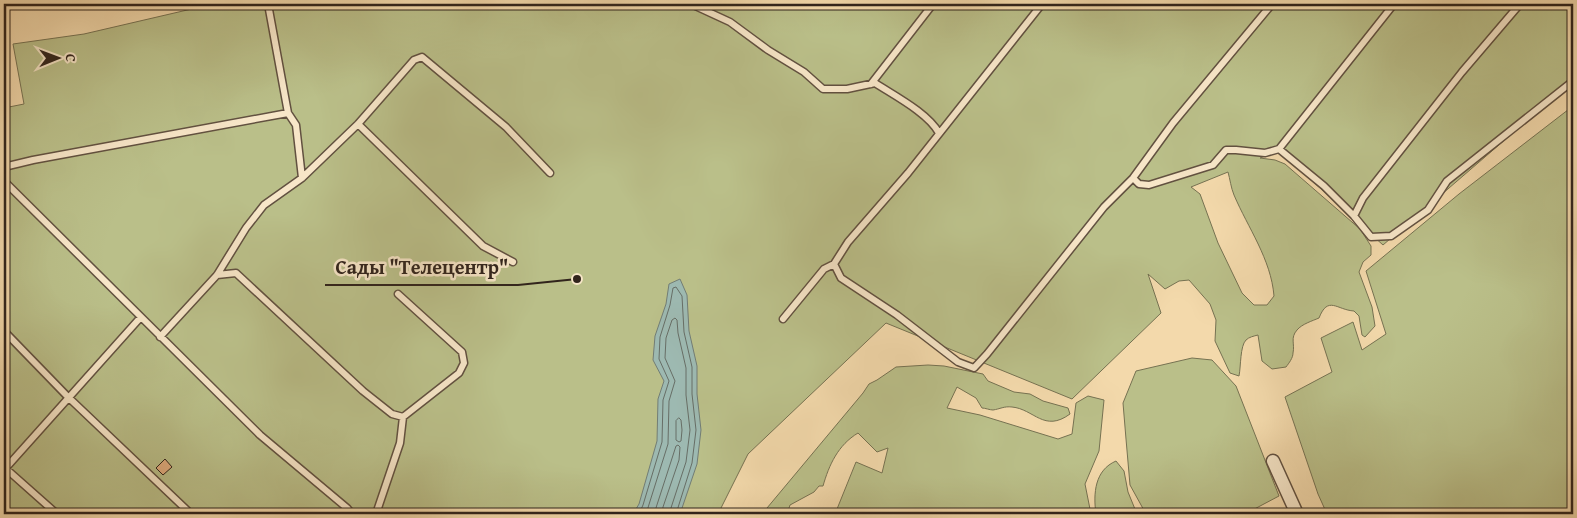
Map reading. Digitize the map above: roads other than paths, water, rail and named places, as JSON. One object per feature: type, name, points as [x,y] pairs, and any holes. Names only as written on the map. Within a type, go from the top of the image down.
[{"type":"street","points":[[1273,461],[1297,514]]},
{"type":"lane","points":[[268,4],[288,112],[296,125],[302,178]]},
{"type":"lane","points":[[691,4],[730,22],[768,50],[804,72],[822,89],[847,89],[876,83],[935,125],[939,133]]},
{"type":"lane","points":[[870,84],[933,4]]},
{"type":"lane","points":[[783,319],[824,269],[834,264],[848,242],[908,173],[1042,4]]},
{"type":"lane","points":[[834,264],[842,278],[898,314],[958,362],[974,368],[988,354],[1104,207],[1133,178],[1173,122],[1272,4]]},
{"type":"lane","points":[[1133,178],[1139,184],[1149,185],[1213,166],[1226,150],[1265,153],[1279,149],[1394,4]]},
{"type":"lane","points":[[1354,216],[1363,198],[1462,72],[1520,4]]},
{"type":"lane","points":[[160,337],[217,275],[246,228],[264,205],[302,178],[358,124],[414,60],[422,57],[506,127],[550,173]]},
{"type":"lane","points":[[1279,149],[1324,186],[1354,216],[1371,237],[1391,236],[1428,210],[1447,181],[1573,82]]},
{"type":"lane","points":[[4,169],[8,166],[33,160],[288,112]]},
{"type":"lane","points":[[358,124],[483,246],[513,262]]},
{"type":"lane","points":[[4,181],[260,435],[352,514]]},
{"type":"lane","points":[[217,275],[236,273],[363,391],[392,414],[402,417]]},
{"type":"lane","points":[[376,514],[400,443],[402,417],[459,373],[464,363],[462,352],[398,294]]},
{"type":"lane","points":[[57,514],[4,468],[140,318]]},
{"type":"lane","points":[[4,331],[68,397],[191,514]]},
{"type":"water","points":[[680,279],[687,295],[689,331],[697,366],[697,394],[701,430],[697,464],[680,514],[633,514],[639,504],[657,441],[658,399],[664,381],[653,360],[655,336],[666,304],[669,284]]},
{"type":"place","name":"Сады \"Телецентр\"","points":[[577,279]]}]
